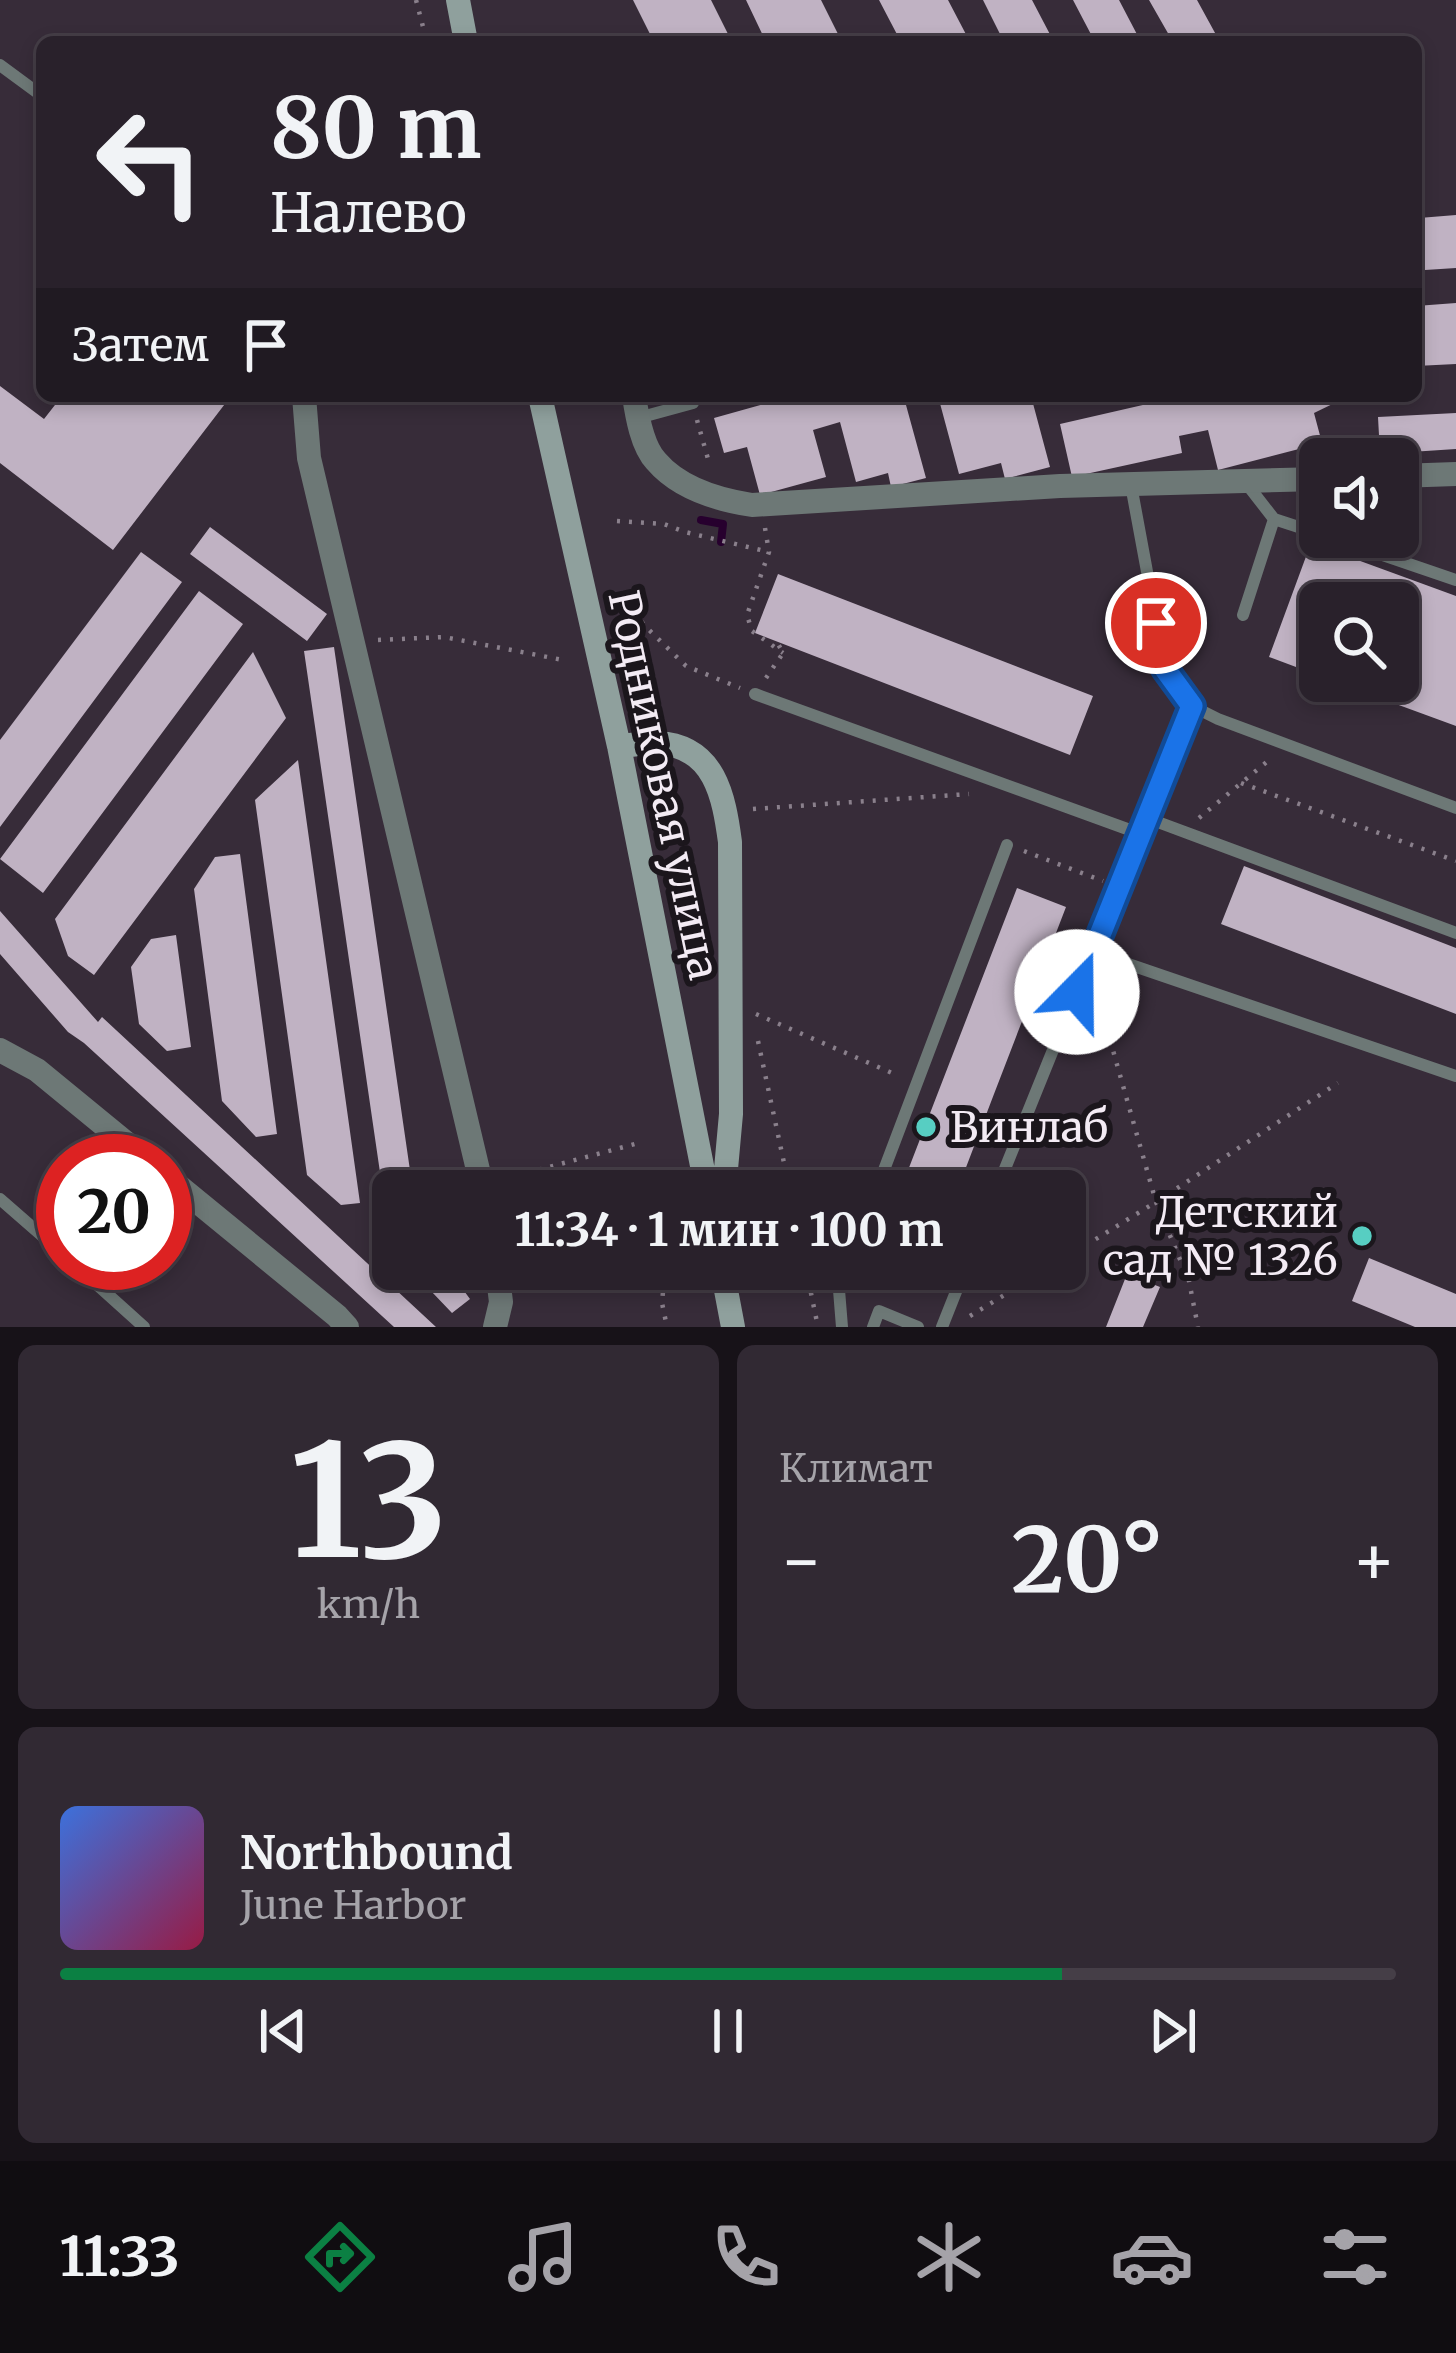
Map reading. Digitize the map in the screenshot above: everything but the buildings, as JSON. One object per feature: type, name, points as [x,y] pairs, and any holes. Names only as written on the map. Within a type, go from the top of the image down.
[{"type":"main road","points":[[458,0],[465,36]]},
{"type":"main road","name":"Родниковая улица","points":[[541,402],[619,746],[702,1170]]},
{"type":"main road","points":[[619,746],[662,743],[698,759],[716,778],[725,802],[730,842],[731,1114],[726,1170]]},
{"type":"main road","points":[[726,1290],[733,1327]]},
{"type":"street","points":[[304,402],[309,458],[487,1170]]},
{"type":"street","points":[[636,407],[653,459],[688,487],[752,505],[837,490],[1060,477],[1131,485],[1299,480]]},
{"type":"street","points":[[1419,475],[1456,474]]},
{"type":"street","points":[[0,1050],[37,1070],[115,1134]]},
{"type":"street","points":[[192,1196],[347,1327]]},
{"type":"street","points":[[495,1327],[500,1290]]},
{"type":"lane","points":[[0,64],[36,91]]},
{"type":"lane","points":[[636,407],[694,410]]},
{"type":"lane","points":[[1245,482],[1274,519],[1299,527]]},
{"type":"lane","points":[[1131,485],[1165,669],[1192,706],[1456,808]]},
{"type":"lane","points":[[1243,615],[1274,519]]},
{"type":"lane","points":[[1392,558],[1456,580]]},
{"type":"lane","points":[[755,694],[1141,834]]},
{"type":"lane","points":[[1005,1170],[1192,706]]},
{"type":"lane","points":[[1147,818],[1456,933]]},
{"type":"lane","points":[[884,1170],[1007,845]]},
{"type":"lane","points":[[1093,952],[1456,1076]]},
{"type":"lane","points":[[0,1199],[36,1230]]},
{"type":"lane","points":[[103,1290],[144,1327]]},
{"type":"lane","points":[[839,1290],[842,1327]]},
{"type":"lane","points":[[941,1327],[956,1290]]},
{"type":"lane","points":[[873,1327],[879,1311],[918,1327]]},
{"type":"path","points":[[416,0],[425,36]]},
{"type":"path","points":[[694,410],[713,476]]},
{"type":"path","points":[[762,512],[769,553],[747,615],[752,631],[784,653]]},
{"type":"path","points":[[617,521],[664,524],[769,553]]},
{"type":"path","points":[[621,592],[644,625],[686,665],[755,694],[784,653]]},
{"type":"path","points":[[378,640],[444,638],[563,660]]},
{"type":"path","points":[[777,642],[784,653]]},
{"type":"path","points":[[1183,832],[1287,745]]},
{"type":"path","points":[[1241,783],[1456,861]]},
{"type":"path","points":[[741,810],[975,794]]},
{"type":"path","points":[[1007,845],[1119,888]]},
{"type":"path","points":[[1098,996],[1156,1202],[1189,1281],[1198,1327]]},
{"type":"path","points":[[752,1012],[916,1083]]},
{"type":"path","points":[[757,1034],[786,1170]]},
{"type":"path","points":[[1086,1245],[1338,1083]]},
{"type":"path","points":[[535,1170],[635,1144]]},
{"type":"path","points":[[663,1290],[667,1327]]},
{"type":"path","points":[[810,1290],[818,1327]]},
{"type":"path","points":[[971,1316],[1013,1290]]},
{"type":"waterway","points":[[701,520],[723,524],[721,542]]},
{"type":"place","name":"Винлаб","points":[[926,1127]]},
{"type":"place","name":"Детский сад № 1326","points":[[1362,1236]]},
{"type":"route","points":[[1077,992],[1192,706],[1165,669],[1156,623]]}]
